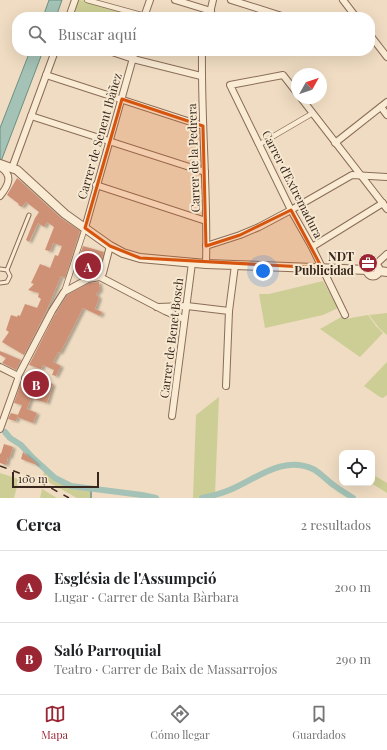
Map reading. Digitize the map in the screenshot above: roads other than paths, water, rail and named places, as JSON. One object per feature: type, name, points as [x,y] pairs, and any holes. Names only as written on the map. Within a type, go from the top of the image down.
[{"type":"street","points":[[71,12],[75,0]]},
{"type":"street","points":[[87,0],[130,12]]},
{"type":"street","points":[[146,12],[150,0]]},
{"type":"street","points":[[175,0],[205,12]]},
{"type":"street","points":[[210,12],[213,0]]},
{"type":"street","points":[[231,0],[269,12]]},
{"type":"street","points":[[343,0],[351,12]]},
{"type":"street","points":[[375,41],[387,57]]},
{"type":"street","points":[[0,196],[8,184],[8,176],[5,167],[30,116],[53,56]]},
{"type":"street","points":[[124,56],[202,76]]},
{"type":"street","name":"Carrer de Senent Ibàñez","points":[[85,228],[134,56]]},
{"type":"street","name":"Carrer de la Pedrera","points":[[202,56],[206,264]]},
{"type":"street","name":"Carrer d'Extremadura","points":[[291,85],[283,75],[230,85],[291,210],[312,247],[346,315]]},
{"type":"street","points":[[46,76],[203,126]]},
{"type":"street","points":[[335,142],[387,102]]},
{"type":"street","points":[[306,104],[360,176],[385,206],[312,247]]},
{"type":"street","points":[[381,107],[387,115]]},
{"type":"street","points":[[260,144],[313,113]]},
{"type":"street","points":[[30,116],[205,172]]},
{"type":"street","points":[[5,167],[21,173],[65,214],[110,246],[123,253],[140,258],[206,264],[368,270],[373,276],[380,269],[387,254]]},
{"type":"street","points":[[206,246],[246,233],[291,210],[352,175],[387,177]]},
{"type":"street","points":[[96,185],[206,221]]},
{"type":"street","points":[[0,429],[2,418],[18,376],[52,311],[64,292],[85,228]]},
{"type":"street","points":[[100,277],[103,273],[110,246]]},
{"type":"street","name":"Carrer de Benet Bosch","points":[[172,416],[192,263]]},
{"type":"street","points":[[226,386],[229,311],[235,265]]},
{"type":"street","points":[[64,292],[88,279],[100,277],[157,307],[184,319]]},
{"type":"street","points":[[157,307],[187,306],[229,311]]},
{"type":"street","points":[[0,367],[18,376]]},
{"type":"lane","points":[[7,270],[29,215]]},
{"type":"lane","points":[[0,269],[7,270],[10,273],[10,278],[7,282],[1,283],[0,288]]},
{"type":"waterway","points":[[5,432],[10,438],[21,445],[55,478],[71,486],[156,498]]},
{"type":"waterway","points":[[202,498],[229,490],[281,466],[292,465],[302,465],[313,469],[353,498]]},
{"type":"waterway","points":[[91,488],[91,498]]},
{"type":"railway","points":[[0,466],[33,478],[69,498]]},
{"type":"place","name":"NDT Publicidad","points":[[368,263]]},
{"type":"place","name":"Església de l'Assumpció","points":[[88,266]]},
{"type":"place","name":"Saló Parroquial","points":[[36,384]]}]
